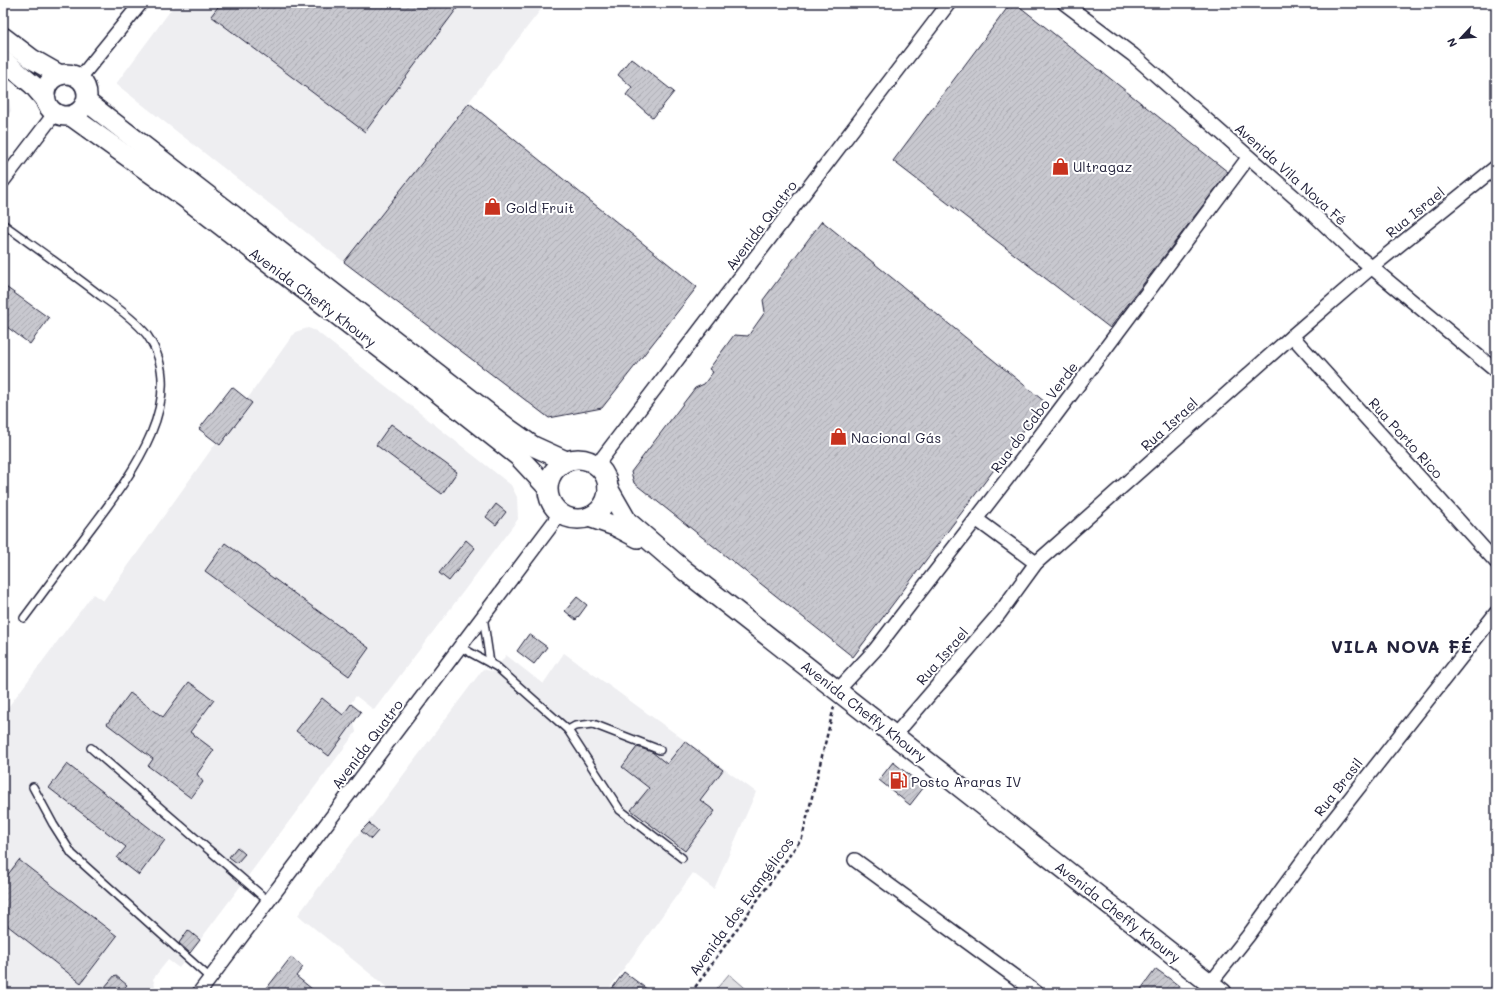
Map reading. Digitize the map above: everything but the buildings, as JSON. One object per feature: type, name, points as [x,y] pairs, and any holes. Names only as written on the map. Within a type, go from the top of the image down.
[{"type":"main road","points":[[3,37],[32,59],[60,75]]},
{"type":"main road","name":"Avenida Cheffy Khoury","points":[[3,60],[33,85],[57,110],[184,197],[432,388],[518,456],[547,487]]},
{"type":"main road","points":[[72,74],[80,78],[87,89],[87,102],[81,111],[57,110],[45,92],[48,84],[53,78],[60,75],[72,74]]},
{"type":"main road","name":"Avenida Cheffy Khoury","points":[[87,102],[509,429],[533,446],[566,461]]},
{"type":"main road","points":[[608,488],[604,504],[597,512],[589,517],[579,519],[569,518],[560,514],[548,497],[547,487],[553,471],[566,461],[582,459],[597,465],[627,521],[657,548]]},
{"type":"main road","points":[[589,517],[615,526],[657,548]]},
{"type":"main road","name":"Avenida Cheffy Khoury","points":[[657,548],[1216,989]]},
{"type":"street","points":[[80,78],[141,3]]},
{"type":"street","name":"Avenida Quatro","points":[[597,465],[949,3]]},
{"type":"street","name":"Avenida Vila Nova Fé","points":[[1064,3],[1133,55],[1372,267],[1496,371]]},
{"type":"street","points":[[3,181],[57,110]]},
{"type":"street","name":"Rua do Cabo Verde","points":[[838,690],[875,650],[1037,440],[1248,158]]},
{"type":"street","name":"Rua Israel","points":[[894,736],[999,614],[1036,563],[1372,267],[1496,167]]},
{"type":"street","name":"Rua Porto Rico","points":[[1292,336],[1496,562]]},
{"type":"street","name":"Avenida Quatro","points":[[198,993],[560,514]]},
{"type":"street","points":[[976,519],[1036,563]]},
{"type":"street","name":"Rua Brasil","points":[[1216,989],[1248,936],[1322,834],[1496,613]]},
{"type":"street","points":[[855,860],[1037,993]]},
{"type":"lane","points":[[3,224],[60,264],[124,313],[146,335],[159,359],[162,389],[152,433],[128,480],[24,618]]},
{"type":"lane","points":[[483,616],[490,664]]},
{"type":"lane","points":[[460,647],[497,667],[568,730],[620,810],[682,858]]},
{"type":"lane","points":[[568,730],[575,726],[593,724],[660,750]]},
{"type":"lane","points":[[91,748],[268,901]]},
{"type":"lane","points":[[33,787],[53,824],[72,854],[210,978]]},
{"type":"path","name":"Avenida dos Evangélicos","points":[[691,993],[802,838],[838,690]]},
{"type":"shaded area","points":[[176,3],[546,3],[344,262],[116,84]]},
{"type":"shaded area","points":[[3,88],[8,92],[11,111],[3,123]]},
{"type":"shaded area","points":[[308,328],[316,331],[511,485],[517,497],[518,519],[374,710],[356,696],[350,704],[356,732],[179,968],[168,960],[153,979],[157,993],[3,993],[3,714],[93,594],[103,601],[295,332]]},
{"type":"shaded area","points":[[564,653],[756,792],[714,889],[693,873],[606,993],[394,993],[298,915],[483,669],[494,672],[506,655],[543,684]]},
{"type":"shaded area","points":[[729,974],[751,993],[713,993]]},
{"type":"place","name":"Ultragaz","points":[[1060,166]]},
{"type":"place","name":"Gold Fruit","points":[[493,207]]},
{"type":"place","name":"Nacional Gás","points":[[838,437]]},
{"type":"place","name":"Posto Araras IV","points":[[898,781]]},
{"type":"district","name":"VILA NOVA FÉ","points":[[1402,646]]}]
